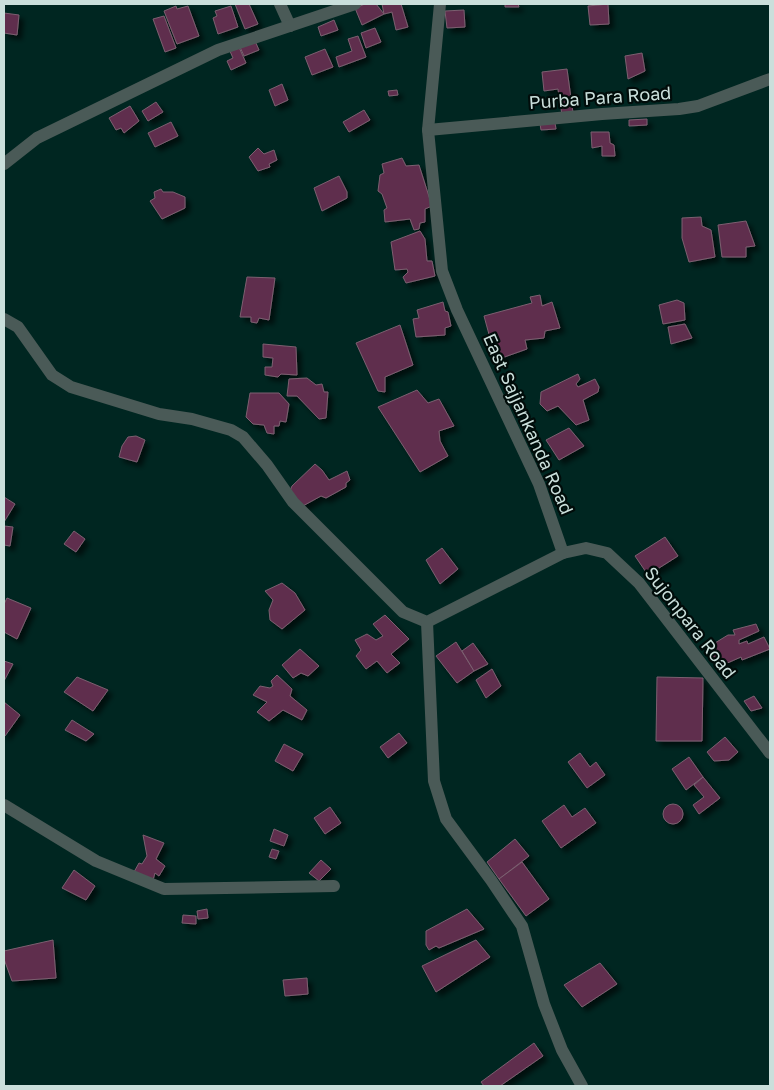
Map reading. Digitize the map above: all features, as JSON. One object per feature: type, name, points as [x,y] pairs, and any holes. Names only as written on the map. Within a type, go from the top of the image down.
[{"type":"street","points":[[280,4],[290,26]]},
{"type":"street","points":[[4,164],[37,138],[218,50],[355,4]]},
{"type":"street","name":"East Sajjankanda Road","points":[[440,4],[428,130],[438,248],[442,271],[458,310],[539,484],[563,553]]},
{"type":"street","name":"Purba Para Road","points":[[428,130],[602,114],[679,110],[698,106],[770,79]]},
{"type":"street","points":[[4,320],[18,327],[52,375],[71,387],[159,414],[192,419],[231,430],[243,437],[267,465],[293,502],[403,612],[427,622],[563,553]]},
{"type":"street","name":"Sujonpara Road","points":[[563,553],[586,548],[606,553],[639,583],[770,753]]},
{"type":"street","points":[[427,622],[434,781],[438,800],[446,819],[522,926],[548,1013],[562,1050],[582,1086]]},
{"type":"street","points":[[4,805],[96,861],[164,889],[334,886]]},
{"type":"building","points":[[235,4],[249,4],[258,24],[245,29]]},
{"type":"building","points":[[365,4],[376,4],[384,14],[362,25],[355,8]]},
{"type":"building","points":[[382,4],[401,4],[408,27],[396,30],[392,12],[384,14]]},
{"type":"building","points":[[505,4],[518,4],[519,7],[505,7]]},
{"type":"building","points":[[608,4],[609,24],[590,25],[588,6]]},
{"type":"building","points":[[176,6],[177,9],[188,6],[199,36],[177,44],[164,11]]},
{"type":"building","points":[[231,6],[238,27],[218,34],[213,18],[217,16],[215,11]]},
{"type":"building","points":[[464,10],[465,27],[447,28],[445,11]]},
{"type":"building","points":[[4,13],[19,15],[17,35],[4,33]]},
{"type":"building","points":[[164,16],[176,48],[165,52],[153,19]]},
{"type":"building","points":[[334,20],[338,30],[321,36],[318,27]]},
{"type":"building","points":[[375,28],[381,42],[366,48],[361,33]]},
{"type":"building","points":[[358,36],[366,57],[339,67],[336,57],[352,51],[348,39]]},
{"type":"building","points":[[255,41],[259,50],[244,56],[240,47]]},
{"type":"building","points":[[238,45],[246,63],[231,70],[227,61],[233,58],[229,49]]},
{"type":"building","points":[[325,49],[333,67],[312,75],[305,57]]},
{"type":"building","points":[[642,53],[645,71],[628,79],[625,56]]},
{"type":"building","points":[[567,69],[573,113],[562,115],[558,89],[544,91],[542,72]]},
{"type":"building","points":[[282,84],[288,100],[275,106],[269,90]]},
{"type":"building","points":[[397,90],[398,95],[389,96],[388,91]]},
{"type":"building","points":[[156,102],[163,112],[148,121],[142,111]]},
{"type":"building","points":[[130,106],[139,121],[124,133],[121,128],[116,130],[109,118]]},
{"type":"building","points":[[364,110],[370,120],[349,132],[343,122]]},
{"type":"building","points":[[647,119],[647,125],[629,126],[629,120]]},
{"type":"building","points":[[171,122],[178,136],[155,147],[148,133]]},
{"type":"building","points":[[555,123],[556,129],[541,130],[540,124]]},
{"type":"building","points":[[591,132],[609,132],[610,143],[614,145],[615,156],[602,156],[602,146],[592,148]]},
{"type":"building","points":[[258,148],[264,154],[274,150],[277,160],[269,164],[270,167],[258,171],[249,157]]},
{"type":"building","points":[[402,158],[406,166],[419,165],[432,206],[425,209],[425,222],[420,223],[419,229],[414,230],[410,219],[385,222],[384,210],[387,208],[382,194],[378,191],[380,175],[384,173],[382,164]]},
{"type":"building","points":[[339,176],[347,192],[347,198],[322,211],[314,188]]},
{"type":"building","points":[[161,189],[163,192],[173,192],[185,197],[185,208],[162,219],[150,201],[155,198],[154,192]]},
{"type":"building","points":[[701,217],[702,226],[711,230],[715,257],[689,262],[682,238],[682,218]]},
{"type":"building","points":[[746,221],[755,246],[746,247],[746,257],[722,257],[718,225]]},
{"type":"building","points":[[420,231],[425,239],[427,261],[432,261],[435,276],[406,283],[403,277],[408,272],[407,269],[395,270],[391,242]]},
{"type":"building","points":[[247,277],[275,278],[269,320],[259,318],[257,323],[251,322],[251,317],[240,317]]},
{"type":"building","points":[[540,295],[542,306],[552,302],[560,328],[545,331],[544,338],[525,340],[527,349],[496,360],[484,316],[532,303],[530,297]]},
{"type":"building","points":[[677,300],[684,303],[685,320],[663,324],[659,305]]},
{"type":"building","points":[[443,302],[445,311],[448,312],[451,326],[445,328],[445,335],[416,337],[413,319],[419,318],[417,310]]},
{"type":"building","points":[[685,324],[692,338],[671,344],[668,327]]},
{"type":"building","points":[[400,325],[413,365],[385,377],[385,392],[378,391],[356,343]]},
{"type":"building","points":[[263,344],[296,347],[297,375],[281,374],[278,377],[265,375],[265,367],[272,367],[273,358],[263,357]]},
{"type":"building","points":[[578,374],[580,379],[576,384],[578,387],[595,379],[599,387],[598,392],[583,400],[589,420],[576,425],[558,406],[547,411],[540,404],[541,392]]},
{"type":"building","points":[[307,378],[316,385],[322,384],[324,392],[328,392],[326,418],[319,419],[297,396],[287,396],[289,379]]},
{"type":"building","points":[[417,390],[428,403],[439,399],[454,426],[439,431],[440,441],[448,456],[420,472],[378,407]]},
{"type":"building","points":[[250,393],[279,393],[289,404],[286,422],[280,421],[279,426],[274,426],[274,434],[267,433],[264,425],[253,424],[246,417]]},
{"type":"building","points":[[569,428],[584,446],[559,460],[546,440]]},
{"type":"building","points":[[136,436],[145,440],[137,462],[119,457],[122,446],[128,437]]},
{"type":"building","points":[[315,464],[329,480],[347,471],[350,480],[346,483],[346,487],[326,498],[321,496],[301,507],[289,493],[292,486]]},
{"type":"building","points":[[4,497],[15,504],[4,522]]},
{"type":"building","points":[[4,526],[13,527],[10,546],[4,545]]},
{"type":"building","points":[[74,531],[85,539],[76,552],[64,544]]},
{"type":"building","points":[[665,537],[678,556],[648,575],[635,556]]},
{"type":"building","points":[[442,548],[458,569],[440,584],[426,560]]},
{"type":"building","points":[[282,583],[295,593],[305,610],[282,629],[270,620],[269,610],[273,600],[265,591]]},
{"type":"building","points":[[7,598],[31,608],[17,639],[4,632],[4,604]]},
{"type":"building","points":[[385,615],[409,639],[391,654],[400,663],[387,673],[377,661],[366,669],[356,656],[361,650],[355,640],[367,634],[376,640],[383,636],[373,624]]},
{"type":"building","points":[[756,624],[759,631],[739,640],[739,644],[747,641],[748,644],[764,637],[770,649],[742,660],[741,657],[716,668],[710,646],[728,635],[735,635],[733,630]]},
{"type":"building","points":[[456,642],[474,671],[457,683],[436,656]]},
{"type":"building","points":[[473,643],[488,664],[474,671],[462,651]]},
{"type":"building","points":[[300,649],[319,666],[308,676],[301,673],[293,678],[282,665]]},
{"type":"building","points":[[4,661],[13,664],[4,681]]},
{"type":"building","points":[[492,669],[501,686],[486,698],[476,680]]},
{"type":"building","points":[[277,675],[292,689],[290,696],[307,710],[302,720],[283,710],[269,721],[257,712],[267,702],[253,695],[260,686],[270,688],[273,686],[271,681]]},
{"type":"building","points":[[77,677],[108,690],[93,711],[64,692]]},
{"type":"building","points":[[657,677],[703,678],[702,741],[656,741]]},
{"type":"building","points":[[754,696],[762,708],[751,711],[744,701]]},
{"type":"building","points":[[4,702],[20,715],[5,736],[4,735]]},
{"type":"building","points":[[72,720],[94,734],[86,741],[65,730]]},
{"type":"building","points":[[399,733],[407,743],[388,758],[380,747]]},
{"type":"building","points":[[725,737],[738,752],[729,760],[714,761],[707,752]]},
{"type":"building","points":[[284,744],[303,754],[293,771],[275,761]]},
{"type":"building","points":[[580,753],[590,767],[596,762],[605,775],[587,788],[568,762]]},
{"type":"building","points":[[689,757],[703,777],[686,790],[672,769]]},
{"type":"building","points":[[703,777],[720,798],[699,814],[693,805],[704,797],[694,785]]},
{"type":"building","points":[[673,804],[680,807],[683,814],[680,821],[673,824],[666,821],[663,814],[666,807]]},
{"type":"building","points":[[564,805],[572,817],[585,808],[596,823],[561,848],[542,821]]},
{"type":"building","points":[[330,807],[341,823],[325,834],[314,818]]},
{"type":"building","points":[[274,829],[288,835],[284,846],[270,841]]},
{"type":"building","points":[[143,835],[164,843],[156,859],[165,866],[159,876],[155,873],[153,880],[134,872],[139,863],[142,864],[147,856]]},
{"type":"building","points":[[515,839],[529,856],[499,879],[487,862]]},
{"type":"building","points":[[272,849],[279,851],[276,859],[269,857]]},
{"type":"building","points":[[321,860],[331,869],[319,881],[309,873]]},
{"type":"building","points":[[522,862],[549,899],[526,916],[499,879]]},
{"type":"building","points":[[74,870],[95,886],[86,900],[62,888]]},
{"type":"building","points":[[207,909],[208,918],[198,919],[197,911]]},
{"type":"building","points":[[467,909],[484,929],[439,948],[436,946],[429,950],[426,945],[426,931]]},
{"type":"building","points":[[183,915],[196,916],[196,924],[182,923]]},
{"type":"building","points":[[53,940],[56,978],[12,981],[4,959],[4,951]]},
{"type":"building","points":[[476,940],[490,957],[436,992],[422,966]]},
{"type":"building","points":[[600,963],[617,984],[582,1007],[564,985]]},
{"type":"building","points":[[307,978],[308,994],[285,996],[283,980]]},
{"type":"building","points":[[534,1043],[543,1056],[500,1086],[484,1086],[481,1082]]}]
